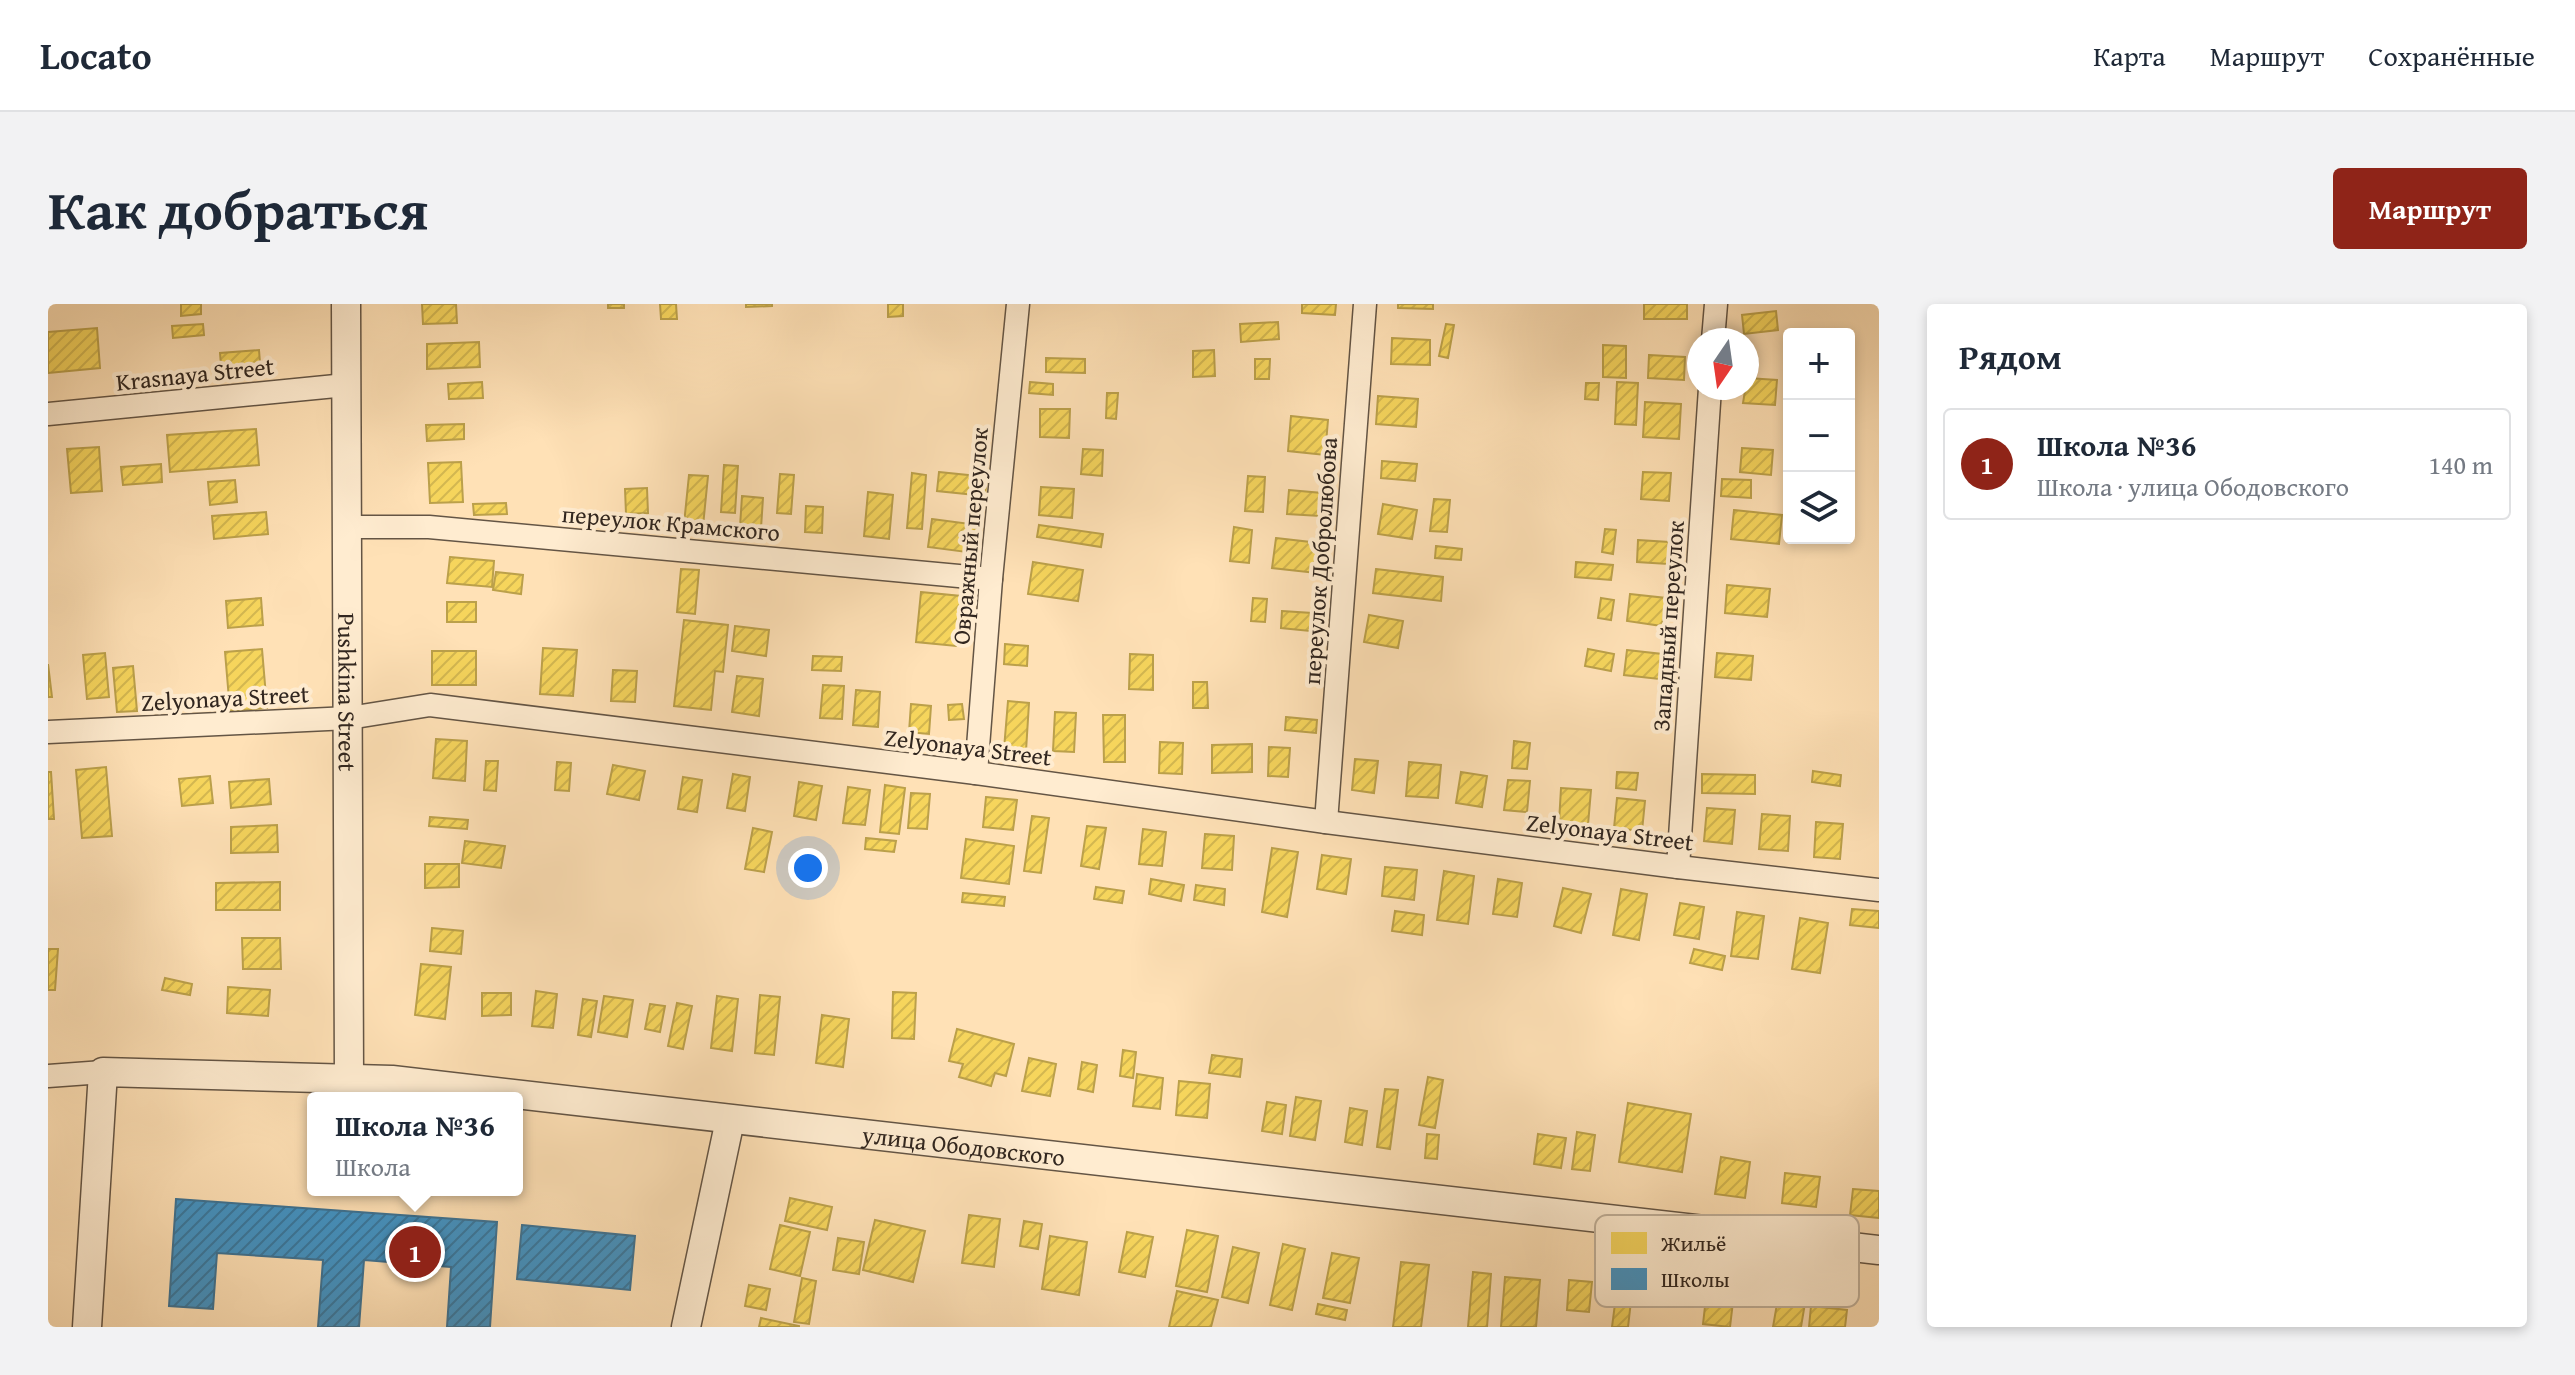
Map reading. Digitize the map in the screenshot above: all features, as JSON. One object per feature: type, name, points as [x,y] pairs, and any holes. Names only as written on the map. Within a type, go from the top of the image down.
[{"type":"street","name":"Pushkina Street","points":[[346,304],[349,1078]]},
{"type":"street","name":"Овражный переулок","points":[[976,773],[1018,304]]},
{"type":"street","name":"переулок Добролюбова","points":[[1326,822],[1365,304]]},
{"type":"street","points":[[1714,328],[1716,304]]},
{"type":"street","name":"Krasnaya Street","points":[[48,414],[346,385]]},
{"type":"street","name":"Западный переулок","points":[[1678,867],[1709,400]]},
{"type":"street","name":"переулок Крамского","points":[[346,527],[429,527],[991,579]]},
{"type":"street","name":"Zelyonaya Street","points":[[48,732],[349,718],[430,705],[976,773],[1678,867],[1879,890]]},
{"type":"street","points":[[87,1327],[103,1072]]},
{"type":"street","name":"улица Ободовского","points":[[48,1076],[103,1072],[349,1078],[493,1092]]},
{"type":"street","name":"улица Ободовского","points":[[523,1096],[1595,1218]]},
{"type":"street","points":[[686,1327],[730,1120]]},
{"type":"street","name":"улица Ободовского","points":[[1859,1248],[1879,1250]]},
{"type":"building: Жильё","points":[[181,304],[201,304],[201,314],[181,316]]},
{"type":"building: Жильё","points":[[422,304],[456,304],[457,323],[423,324]]},
{"type":"building: Жильё","points":[[608,304],[624,304],[624,308],[608,308]]},
{"type":"building: Жильё","points":[[660,304],[676,304],[677,319],[661,319]]},
{"type":"building: Жильё","points":[[746,304],[772,304],[772,306],[746,307]]},
{"type":"building: Жильё","points":[[888,304],[903,304],[903,316],[888,317]]},
{"type":"building: Жильё","points":[[1302,304],[1336,304],[1335,315],[1302,313]]},
{"type":"building: Жильё","points":[[1398,304],[1433,304],[1433,309],[1398,308]]},
{"type":"building: Жильё","points":[[1644,304],[1687,304],[1687,319],[1644,319]]},
{"type":"building: Жильё","points":[[1776,311],[1778,330],[1759,332],[1759,328],[1743,328],[1742,315]]},
{"type":"building: Жильё","points":[[1278,322],[1279,339],[1241,342],[1240,324]]},
{"type":"building: Жильё","points":[[203,324],[204,335],[173,338],[172,326]]},
{"type":"building: Жильё","points":[[1446,324],[1454,325],[1448,358],[1439,356]]},
{"type":"building: Жильё","points":[[97,328],[100,368],[48,373],[48,332]]},
{"type":"building: Жильё","points":[[1392,338],[1430,340],[1430,365],[1391,364]]},
{"type":"building: Жильё","points":[[479,342],[480,367],[427,369],[427,344]]},
{"type":"building: Жильё","points":[[1603,345],[1626,346],[1626,378],[1603,377]]},
{"type":"building: Жильё","points":[[259,350],[261,375],[222,378],[220,353]]},
{"type":"building: Жильё","points":[[1214,350],[1215,376],[1193,377],[1193,351]]},
{"type":"building: Жильё","points":[[1649,355],[1685,357],[1684,380],[1648,378]]},
{"type":"building: Жильё","points":[[1046,358],[1085,359],[1085,373],[1046,372]]},
{"type":"building: Жильё","points":[[1255,359],[1270,359],[1269,379],[1255,379]]},
{"type":"building: Жильё","points":[[1759,379],[1777,380],[1775,405],[1743,403],[1743,400],[1759,400]]},
{"type":"building: Жильё","points":[[482,382],[483,398],[449,399],[448,384]]},
{"type":"building: Жильё","points":[[1030,382],[1053,384],[1053,395],[1029,393]]},
{"type":"building: Жильё","points":[[1617,382],[1638,383],[1636,425],[1615,424]]},
{"type":"building: Жильё","points":[[1586,383],[1599,383],[1598,400],[1585,399]]},
{"type":"building: Жильё","points":[[1107,393],[1118,393],[1116,419],[1106,418]]},
{"type":"building: Жильё","points":[[1378,396],[1418,399],[1416,427],[1376,424]]},
{"type":"building: Жильё","points":[[1645,402],[1681,404],[1679,439],[1643,437]]},
{"type":"building: Жильё","points":[[1040,409],[1070,409],[1069,438],[1040,437]]},
{"type":"building: Жильё","points":[[1291,416],[1328,420],[1325,455],[1288,451]]},
{"type":"building: Жильё","points":[[464,424],[464,439],[427,441],[426,425]]},
{"type":"building: Жильё","points":[[256,429],[259,465],[170,472],[167,435]]},
{"type":"building: Жильё","points":[[99,447],[102,491],[71,493],[67,449]]},
{"type":"building: Жильё","points":[[1742,448],[1773,450],[1771,475],[1740,472]]},
{"type":"building: Жильё","points":[[1083,449],[1103,450],[1102,476],[1081,474]]},
{"type":"building: Жильё","points":[[1382,461],[1417,464],[1415,481],[1381,478]]},
{"type":"building: Жильё","points":[[461,462],[463,502],[430,503],[428,463]]},
{"type":"building: Жильё","points":[[161,464],[162,482],[123,485],[121,467]]},
{"type":"building: Жильё","points":[[724,465],[738,466],[735,513],[721,512]]},
{"type":"building: Жильё","points":[[939,472],[987,477],[985,496],[937,491]]},
{"type":"building: Жильё","points":[[1643,472],[1671,473],[1669,501],[1641,499]]},
{"type":"building: Жильё","points":[[912,473],[926,475],[922,529],[907,528]]},
{"type":"building: Жильё","points":[[780,474],[794,475],[791,514],[777,513]]},
{"type":"building: Жильё","points":[[689,475],[708,476],[703,526],[684,524]]},
{"type":"building: Жильё","points":[[1248,476],[1265,477],[1263,512],[1245,511]]},
{"type":"building: Жильё","points":[[1722,479],[1751,480],[1751,498],[1721,496]]},
{"type":"building: Жильё","points":[[235,480],[237,502],[210,505],[208,482]]},
{"type":"building: Жильё","points":[[1041,487],[1074,489],[1072,518],[1039,515]]},
{"type":"building: Жильё","points":[[647,488],[648,513],[626,514],[625,489]]},
{"type":"building: Жильё","points":[[1289,490],[1322,493],[1320,516],[1287,514]]},
{"type":"building: Жильё","points":[[868,492],[893,495],[889,539],[864,536]]},
{"type":"building: Жильё","points":[[742,496],[763,498],[761,528],[740,527]]},
{"type":"building: Жильё","points":[[1434,499],[1450,500],[1447,532],[1430,531]]},
{"type":"building: Жильё","points":[[506,503],[507,514],[474,515],[473,504]]},
{"type":"building: Жильё","points":[[1383,504],[1417,510],[1412,539],[1378,534]]},
{"type":"building: Жильё","points":[[806,506],[823,507],[822,533],[805,532]]},
{"type":"building: Жильё","points":[[1734,510],[1782,515],[1779,544],[1731,539]]},
{"type":"building: Жильё","points":[[266,512],[268,534],[214,539],[212,516]]},
{"type":"building: Жильё","points":[[932,519],[978,525],[974,553],[928,547]]},
{"type":"building: Жильё","points":[[1039,525],[1103,534],[1101,547],[1037,537]]},
{"type":"building: Жильё","points":[[1234,527],[1252,530],[1249,563],[1230,561]]},
{"type":"building: Жильё","points":[[1605,529],[1616,530],[1613,554],[1602,552]]},
{"type":"building: Жильё","points":[[1276,538],[1319,543],[1316,573],[1272,568]]},
{"type":"building: Жильё","points":[[1638,540],[1669,542],[1668,564],[1637,562]]},
{"type":"building: Жильё","points":[[1436,546],[1462,549],[1461,560],[1435,558]]},
{"type":"building: Жильё","points":[[450,557],[494,561],[492,587],[447,583]]},
{"type":"building: Жильё","points":[[1033,562],[1083,570],[1078,601],[1028,594]]},
{"type":"building: Жильё","points":[[1576,562],[1613,565],[1611,580],[1575,577]]},
{"type":"building: Жильё","points":[[681,569],[699,570],[695,614],[677,612]]},
{"type":"building: Жильё","points":[[1376,569],[1443,577],[1441,601],[1373,593]]},
{"type":"building: Жильё","points":[[496,572],[523,575],[521,594],[493,590]]},
{"type":"building: Жильё","points":[[1727,585],[1770,589],[1767,617],[1725,613]]},
{"type":"building: Жильё","points":[[921,592],[961,596],[956,646],[916,642]]},
{"type":"building: Жильё","points":[[1630,594],[1666,598],[1662,626],[1627,621]]},
{"type":"building: Жильё","points":[[261,598],[263,625],[228,628],[226,601]]},
{"type":"building: Жильё","points":[[1253,598],[1267,599],[1265,622],[1251,621]]},
{"type":"building: Жильё","points":[[1601,598],[1614,600],[1611,620],[1598,618]]},
{"type":"building: Жильё","points":[[447,602],[476,602],[476,622],[447,622]]},
{"type":"building: Жильё","points":[[1282,611],[1312,613],[1310,631],[1281,628]]},
{"type":"building: Жильё","points":[[1369,615],[1403,621],[1398,648],[1364,642]]},
{"type":"building: Жильё","points":[[684,620],[728,625],[723,672],[715,671],[711,710],[674,706]]},
{"type":"building: Жильё","points":[[735,626],[769,630],[766,656],[732,651]]},
{"type":"building: Жильё","points":[[1005,644],[1028,646],[1027,666],[1004,664]]},
{"type":"building: Жильё","points":[[543,648],[577,650],[573,696],[540,694]]},
{"type":"building: Жильё","points":[[262,649],[267,708],[230,711],[225,652]]},
{"type":"building: Жильё","points":[[1588,649],[1614,654],[1611,671],[1585,666]]},
{"type":"building: Жильё","points":[[1627,650],[1662,654],[1659,679],[1624,675]]},
{"type":"building: Жильё","points":[[432,651],[476,651],[476,685],[432,685]]},
{"type":"building: Жильё","points":[[105,653],[109,697],[87,699],[83,655]]},
{"type":"building: Жильё","points":[[1717,653],[1753,656],[1751,680],[1715,677]]},
{"type":"building: Жильё","points":[[1130,654],[1153,655],[1153,690],[1129,689]]},
{"type":"building: Жильё","points":[[813,656],[842,657],[841,671],[812,670]]},
{"type":"building: Жильё","points":[[48,664],[52,697],[48,697]]},
{"type":"building: Жильё","points":[[133,666],[137,711],[117,712],[113,668]]},
{"type":"building: Жильё","points":[[613,670],[637,671],[635,702],[611,701]]},
{"type":"building: Жильё","points":[[737,676],[763,679],[759,716],[732,712]]},
{"type":"building: Жильё","points":[[1193,682],[1207,682],[1208,708],[1193,708]]},
{"type":"building: Жильё","points":[[823,685],[844,686],[842,719],[820,718]]},
{"type":"building: Жильё","points":[[856,690],[880,692],[878,727],[853,725]]},
{"type":"building: Жильё","points":[[1008,701],[1029,703],[1026,751],[1004,749]]},
{"type":"building: Жильё","points":[[911,704],[931,706],[929,734],[909,732]]},
{"type":"building: Жильё","points":[[962,704],[964,719],[949,720],[948,705]]},
{"type":"building: Жильё","points":[[1055,712],[1076,713],[1074,752],[1053,751]]},
{"type":"building: Жильё","points":[[1103,715],[1125,715],[1125,762],[1104,762]]},
{"type":"building: Жильё","points":[[1286,717],[1317,720],[1316,733],[1285,730]]},
{"type":"building: Жильё","points":[[436,739],[467,741],[465,781],[433,778]]},
{"type":"building: Жильё","points":[[1514,741],[1530,743],[1527,769],[1512,768]]},
{"type":"building: Жильё","points":[[1160,742],[1183,743],[1182,774],[1159,773]]},
{"type":"building: Жильё","points":[[1252,744],[1252,772],[1212,773],[1212,745]]},
{"type":"building: Жильё","points":[[1269,747],[1290,748],[1288,777],[1268,776]]},
{"type":"building: Жильё","points":[[1355,759],[1378,761],[1374,793],[1352,790]]},
{"type":"building: Жильё","points":[[486,761],[498,761],[496,791],[484,790]]},
{"type":"building: Жильё","points":[[557,762],[571,763],[569,791],[555,790]]},
{"type":"building: Жильё","points":[[1409,762],[1441,765],[1438,798],[1406,796]]},
{"type":"building: Жильё","points":[[613,765],[645,771],[639,800],[607,794]]},
{"type":"building: Жильё","points":[[106,767],[112,836],[82,838],[76,770]]},
{"type":"building: Жильё","points":[[1813,771],[1841,775],[1840,786],[1812,782]]},
{"type":"building: Жильё","points":[[48,772],[51,772],[54,819],[48,819]]},
{"type":"building: Жильё","points":[[1461,772],[1487,776],[1482,807],[1456,803]]},
{"type":"building: Жильё","points":[[1617,772],[1638,773],[1636,790],[1616,788]]},
{"type":"building: Жильё","points":[[733,774],[750,777],[745,811],[727,808]]},
{"type":"building: Жильё","points":[[1702,774],[1755,775],[1755,794],[1702,793]]},
{"type":"building: Жильё","points":[[210,776],[213,803],[182,806],[179,779]]},
{"type":"building: Жильё","points":[[683,777],[702,780],[697,812],[678,809]]},
{"type":"building: Жильё","points":[[269,779],[271,804],[231,808],[229,782]]},
{"type":"building: Жильё","points":[[1508,780],[1530,781],[1527,812],[1504,810]]},
{"type":"building: Жильё","points":[[799,782],[822,786],[816,820],[794,816]]},
{"type":"building: Жильё","points":[[885,785],[905,788],[899,834],[880,832]]},
{"type":"building: Жильё","points":[[848,787],[870,790],[865,825],[843,823]]},
{"type":"building: Жильё","points":[[1561,788],[1591,790],[1588,825],[1559,823]]},
{"type":"building: Жильё","points":[[911,793],[930,794],[927,829],[908,828]]},
{"type":"building: Жильё","points":[[986,797],[1017,800],[1013,830],[983,827]]},
{"type":"building: Жильё","points":[[1617,798],[1645,801],[1642,831],[1614,828]]},
{"type":"building: Жильё","points":[[1707,808],[1735,810],[1732,844],[1704,841]]},
{"type":"building: Жильё","points":[[1762,814],[1790,816],[1788,851],[1759,849]]},
{"type":"building: Жильё","points":[[1032,816],[1049,818],[1041,873],[1024,871]]},
{"type":"building: Жильё","points":[[430,817],[468,820],[467,829],[429,826]]},
{"type":"building: Жильё","points":[[1816,822],[1843,824],[1840,859],[1814,857]]},
{"type":"building: Жильё","points":[[277,825],[278,852],[231,853],[231,827]]},
{"type":"building: Жильё","points":[[1087,826],[1106,828],[1099,869],[1081,866]]},
{"type":"building: Жильё","points":[[753,828],[772,832],[764,872],[745,869]]},
{"type":"building: Жильё","points":[[1143,829],[1166,832],[1162,866],[1139,864]]},
{"type":"building: Жильё","points":[[1205,834],[1234,836],[1232,870],[1202,868]]},
{"type":"building: Жильё","points":[[866,838],[896,841],[894,852],[865,849]]},
{"type":"building: Жильё","points":[[966,839],[1014,846],[1009,884],[961,878]]},
{"type":"building: Жильё","points":[[465,841],[505,846],[501,868],[462,863]]},
{"type":"building: Жильё","points":[[1272,848],[1298,852],[1287,917],[1262,912]]},
{"type":"building: Жильё","points":[[1322,855],[1351,859],[1346,894],[1317,889]]},
{"type":"building: Жильё","points":[[425,864],[459,864],[459,887],[425,888]]},
{"type":"building: Жильё","points":[[1385,867],[1417,870],[1414,900],[1382,896]]},
{"type":"building: Жильё","points":[[1444,871],[1474,876],[1468,924],[1437,920]]},
{"type":"building: Жильё","points":[[1151,879],[1184,885],[1181,901],[1149,894]]},
{"type":"building: Жильё","points":[[1498,879],[1522,883],[1517,917],[1493,914]]},
{"type":"building: Жильё","points":[[280,882],[280,910],[216,910],[216,883]]},
{"type":"building: Жильё","points":[[1196,885],[1225,889],[1224,905],[1194,900]]},
{"type":"building: Жильё","points":[[1096,887],[1124,891],[1122,903],[1094,899]]},
{"type":"building: Жильё","points":[[1563,888],[1591,894],[1581,933],[1554,926]]},
{"type":"building: Жильё","points":[[1621,889],[1647,894],[1639,940],[1613,935]]},
{"type":"building: Жильё","points":[[963,893],[1005,897],[1004,906],[962,902]]},
{"type":"building: Жильё","points":[[1680,903],[1704,907],[1699,939],[1674,935]]},
{"type":"building: Жильё","points":[[1852,909],[1879,911],[1879,928],[1850,925]]},
{"type":"building: Жильё","points":[[1395,911],[1424,915],[1422,935],[1392,931]]},
{"type":"building: Жильё","points":[[1737,912],[1764,916],[1758,959],[1731,956]]},
{"type":"building: Жильё","points":[[1800,918],[1828,923],[1820,973],[1792,969]]},
{"type":"building: Жильё","points":[[432,928],[463,931],[461,954],[430,951]]},
{"type":"building: Жильё","points":[[242,938],[280,938],[281,969],[243,969]]},
{"type":"building: Жильё","points":[[48,949],[58,949],[55,990],[48,990]]},
{"type":"building: Жильё","points":[[1694,949],[1725,956],[1722,970],[1690,963]]},
{"type":"building: Жильё","points":[[421,964],[451,967],[445,1019],[415,1015]]},
{"type":"building: Жильё","points":[[165,978],[192,984],[190,995],[162,990]]},
{"type":"building: Жильё","points":[[228,987],[270,990],[268,1016],[227,1013]]},
{"type":"building: Жильё","points":[[536,991],[557,994],[553,1028],[532,1026]]},
{"type":"building: Жильё","points":[[893,992],[916,993],[914,1039],[892,1038]]},
{"type":"building: Жильё","points":[[482,993],[511,993],[511,1015],[482,1016]]},
{"type":"building: Жильё","points":[[760,995],[780,997],[774,1055],[755,1053]]},
{"type":"building: Жильё","points":[[604,996],[633,1000],[627,1037],[598,1032]]},
{"type":"building: Жильё","points":[[717,996],[738,999],[732,1051],[711,1048]]},
{"type":"building: Жильё","points":[[583,999],[597,1001],[591,1037],[578,1035]]},
{"type":"building: Жильё","points":[[677,1003],[692,1006],[683,1049],[668,1046]]},
{"type":"building: Жильё","points":[[650,1004],[665,1006],[660,1032],[645,1029]]},
{"type":"building: Жильё","points":[[822,1015],[849,1019],[843,1067],[816,1063]]},
{"type":"building: Жильё","points":[[957,1029],[1014,1044],[1006,1076],[995,1073],[991,1086],[959,1077],[963,1064],[949,1061]]},
{"type":"building: Жильё","points":[[1123,1050],[1136,1052],[1133,1078],[1120,1076]]},
{"type":"building: Жильё","points":[[1212,1055],[1242,1059],[1240,1077],[1209,1073]]},
{"type":"building: Жильё","points":[[1029,1058],[1056,1064],[1050,1096],[1022,1091]]},
{"type":"building: Жильё","points":[[1082,1062],[1097,1065],[1093,1092],[1078,1089]]},
{"type":"building: Жильё","points":[[1137,1074],[1163,1078],[1160,1109],[1133,1106]]},
{"type":"building: Жильё","points":[[1428,1077],[1443,1080],[1435,1128],[1419,1125]]},
{"type":"building: Жильё","points":[[1179,1081],[1210,1084],[1207,1118],[1176,1115]]},
{"type":"building: Жильё","points":[[1385,1089],[1398,1090],[1390,1149],[1377,1147]]},
{"type":"building: Жильё","points":[[1296,1097],[1321,1101],[1315,1140],[1290,1136]]},
{"type":"building: Жильё","points":[[1267,1102],[1286,1105],[1282,1134],[1262,1131]]},
{"type":"building: Жильё","points":[[1628,1103],[1691,1114],[1682,1172],[1619,1162]]},
{"type":"building: Жильё","points":[[1350,1108],[1367,1111],[1362,1145],[1345,1142]]},
{"type":"building: Жильё","points":[[1577,1132],[1595,1135],[1590,1171],[1572,1169]]},
{"type":"building: Жильё","points":[[1427,1134],[1439,1135],[1437,1159],[1425,1158]]},
{"type":"building: Жильё","points":[[1538,1134],[1566,1138],[1561,1168],[1534,1164]]},
{"type":"building: Жильё","points":[[1721,1157],[1750,1162],[1745,1198],[1715,1194]]},
{"type":"building: Жильё","points":[[1785,1173],[1820,1177],[1816,1207],[1782,1203]]},
{"type":"building: Жильё","points":[[1853,1189],[1879,1191],[1879,1218],[1850,1215]]},
{"type":"building: Жильё","points":[[790,1198],[832,1207],[827,1230],[785,1221]]},
{"type":"building: Жильё","points":[[969,1215],[1000,1219],[994,1267],[962,1263]]},
{"type":"building: Жильё","points":[[875,1220],[925,1231],[913,1282],[863,1270]]},
{"type":"building: Жильё","points":[[1024,1221],[1042,1224],[1038,1249],[1020,1246]]},
{"type":"building: Жильё","points":[[780,1225],[810,1232],[800,1276],[770,1269]]},
{"type":"building: Жильё","points":[[1187,1230],[1218,1236],[1207,1292],[1176,1286]]},
{"type":"building: Жильё","points":[[1127,1232],[1153,1237],[1145,1277],[1119,1272]]},
{"type":"building: Жильё","points":[[1050,1236],[1087,1242],[1079,1295],[1042,1289]]},
{"type":"building: Жильё","points":[[838,1238],[864,1242],[859,1274],[833,1270]]},
{"type":"building: Жильё","points":[[1283,1244],[1305,1249],[1292,1310],[1270,1305]]},
{"type":"building: Жильё","points":[[1233,1247],[1259,1253],[1248,1303],[1222,1297]]},
{"type":"building: Жильё","points":[[1332,1253],[1359,1258],[1350,1303],[1323,1298]]},
{"type":"building: Жильё","points":[[1401,1262],[1429,1265],[1421,1327],[1393,1327]]},
{"type":"building: Жильё","points":[[1473,1272],[1491,1274],[1487,1327],[1468,1327]]},
{"type":"building: Жильё","points":[[1505,1277],[1540,1280],[1536,1327],[1501,1327]]},
{"type":"building: Жильё","points":[[802,1278],[816,1281],[809,1324],[794,1322]]},
{"type":"building: Жильё","points":[[1569,1280],[1592,1282],[1589,1312],[1567,1310]]},
{"type":"building: Жильё","points":[[749,1285],[770,1289],[766,1310],[745,1306]]},
{"type":"building: Жильё","points":[[1177,1291],[1218,1300],[1211,1327],[1169,1327]]},
{"type":"building: Жильё","points":[[1318,1304],[1347,1310],[1345,1320],[1316,1314]]},
{"type":"building: Жильё","points":[[1615,1307],[1630,1307],[1628,1327],[1612,1327]]},
{"type":"building: Жильё","points":[[1705,1307],[1732,1307],[1730,1327],[1703,1324]]},
{"type":"building: Жильё","points":[[1776,1307],[1804,1307],[1801,1327],[1773,1327]]},
{"type":"building: Жильё","points":[[1811,1307],[1847,1310],[1845,1327],[1809,1327]]},
{"type":"building: Жильё","points":[[761,1318],[799,1326],[799,1327],[759,1327]]},
{"type":"building: Школы","points":[[176,1199],[497,1222],[490,1327],[447,1327],[451,1267],[364,1260],[359,1327],[318,1327],[323,1260],[217,1253],[213,1309],[169,1306]]},
{"type":"building: Школы","points":[[522,1225],[635,1236],[630,1290],[517,1279]]},
{"type":"place","name":"Школа №36","points":[[415,1252]]}]
